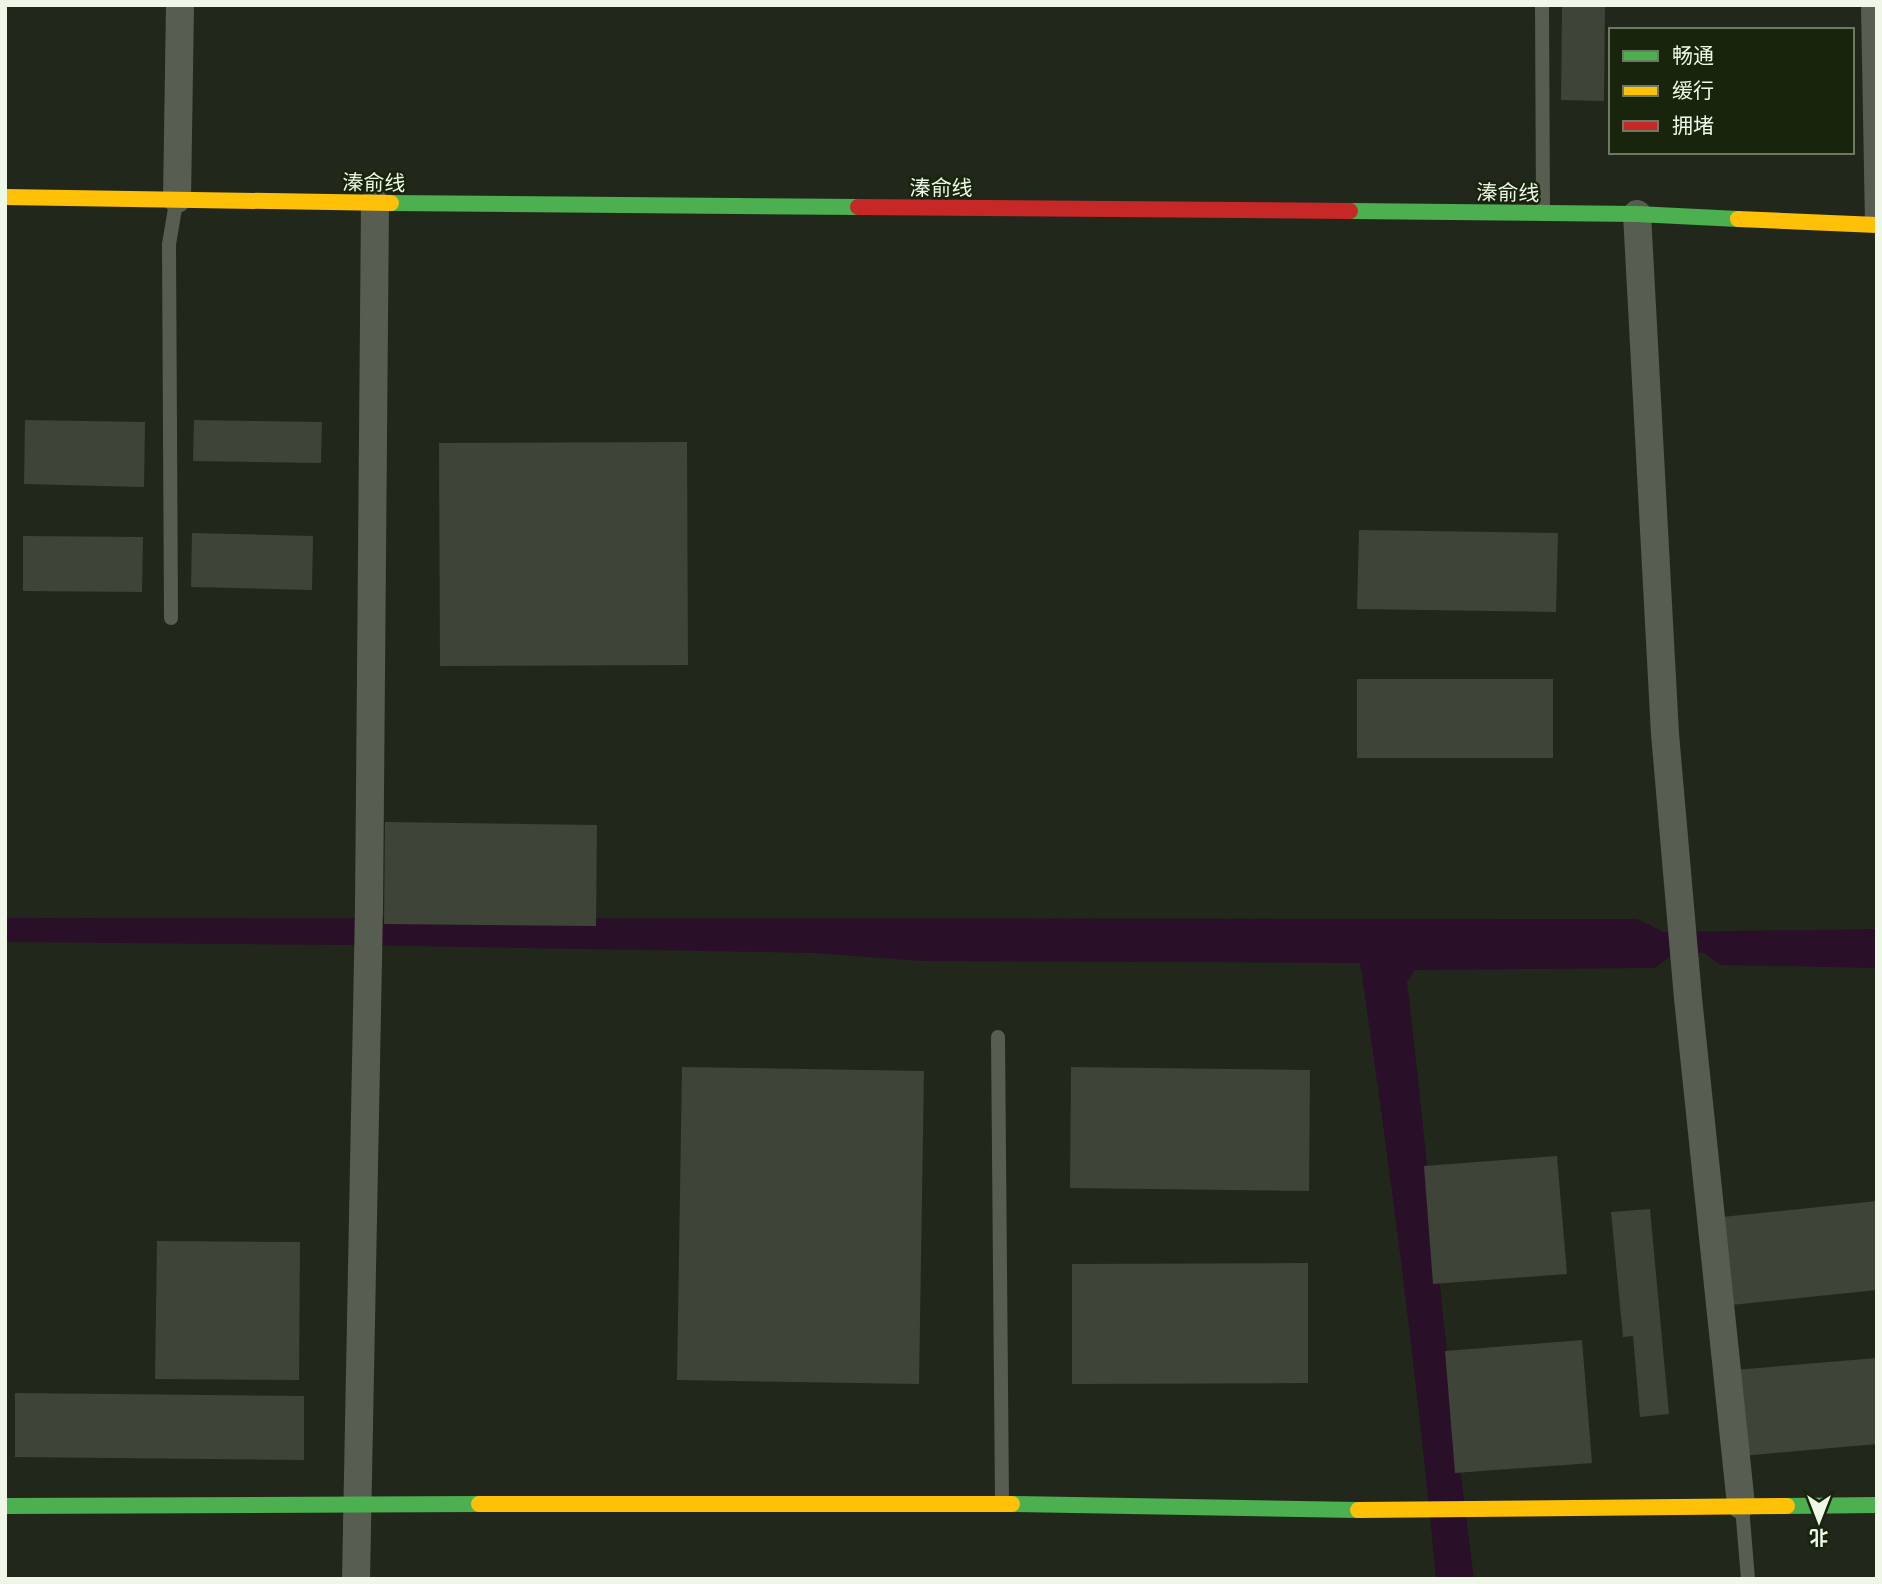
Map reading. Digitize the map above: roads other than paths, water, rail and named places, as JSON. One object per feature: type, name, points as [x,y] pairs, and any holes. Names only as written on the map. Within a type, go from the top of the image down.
[{"type":"main road","name":"溱俞线","points":[[5,197],[375,203],[1637,214],[1874,225]]},
{"type":"main road","points":[[5,1506],[1002,1504],[1381,1510],[1877,1504]]},
{"type":"street","points":[[177,199],[180,5]]},
{"type":"street","points":[[356,1579],[369,922],[375,203]]},
{"type":"street","points":[[1637,214],[1665,734],[1688,998],[1741,1505]]},
{"type":"lane","points":[[1542,5],[1543,213]]},
{"type":"lane","points":[[1868,5],[1874,225]]},
{"type":"lane","points":[[171,618],[169,244],[177,199]]},
{"type":"lane","points":[[998,1037],[1002,1504]]},
{"type":"lane","points":[[1741,1505],[1748,1579]]}]
